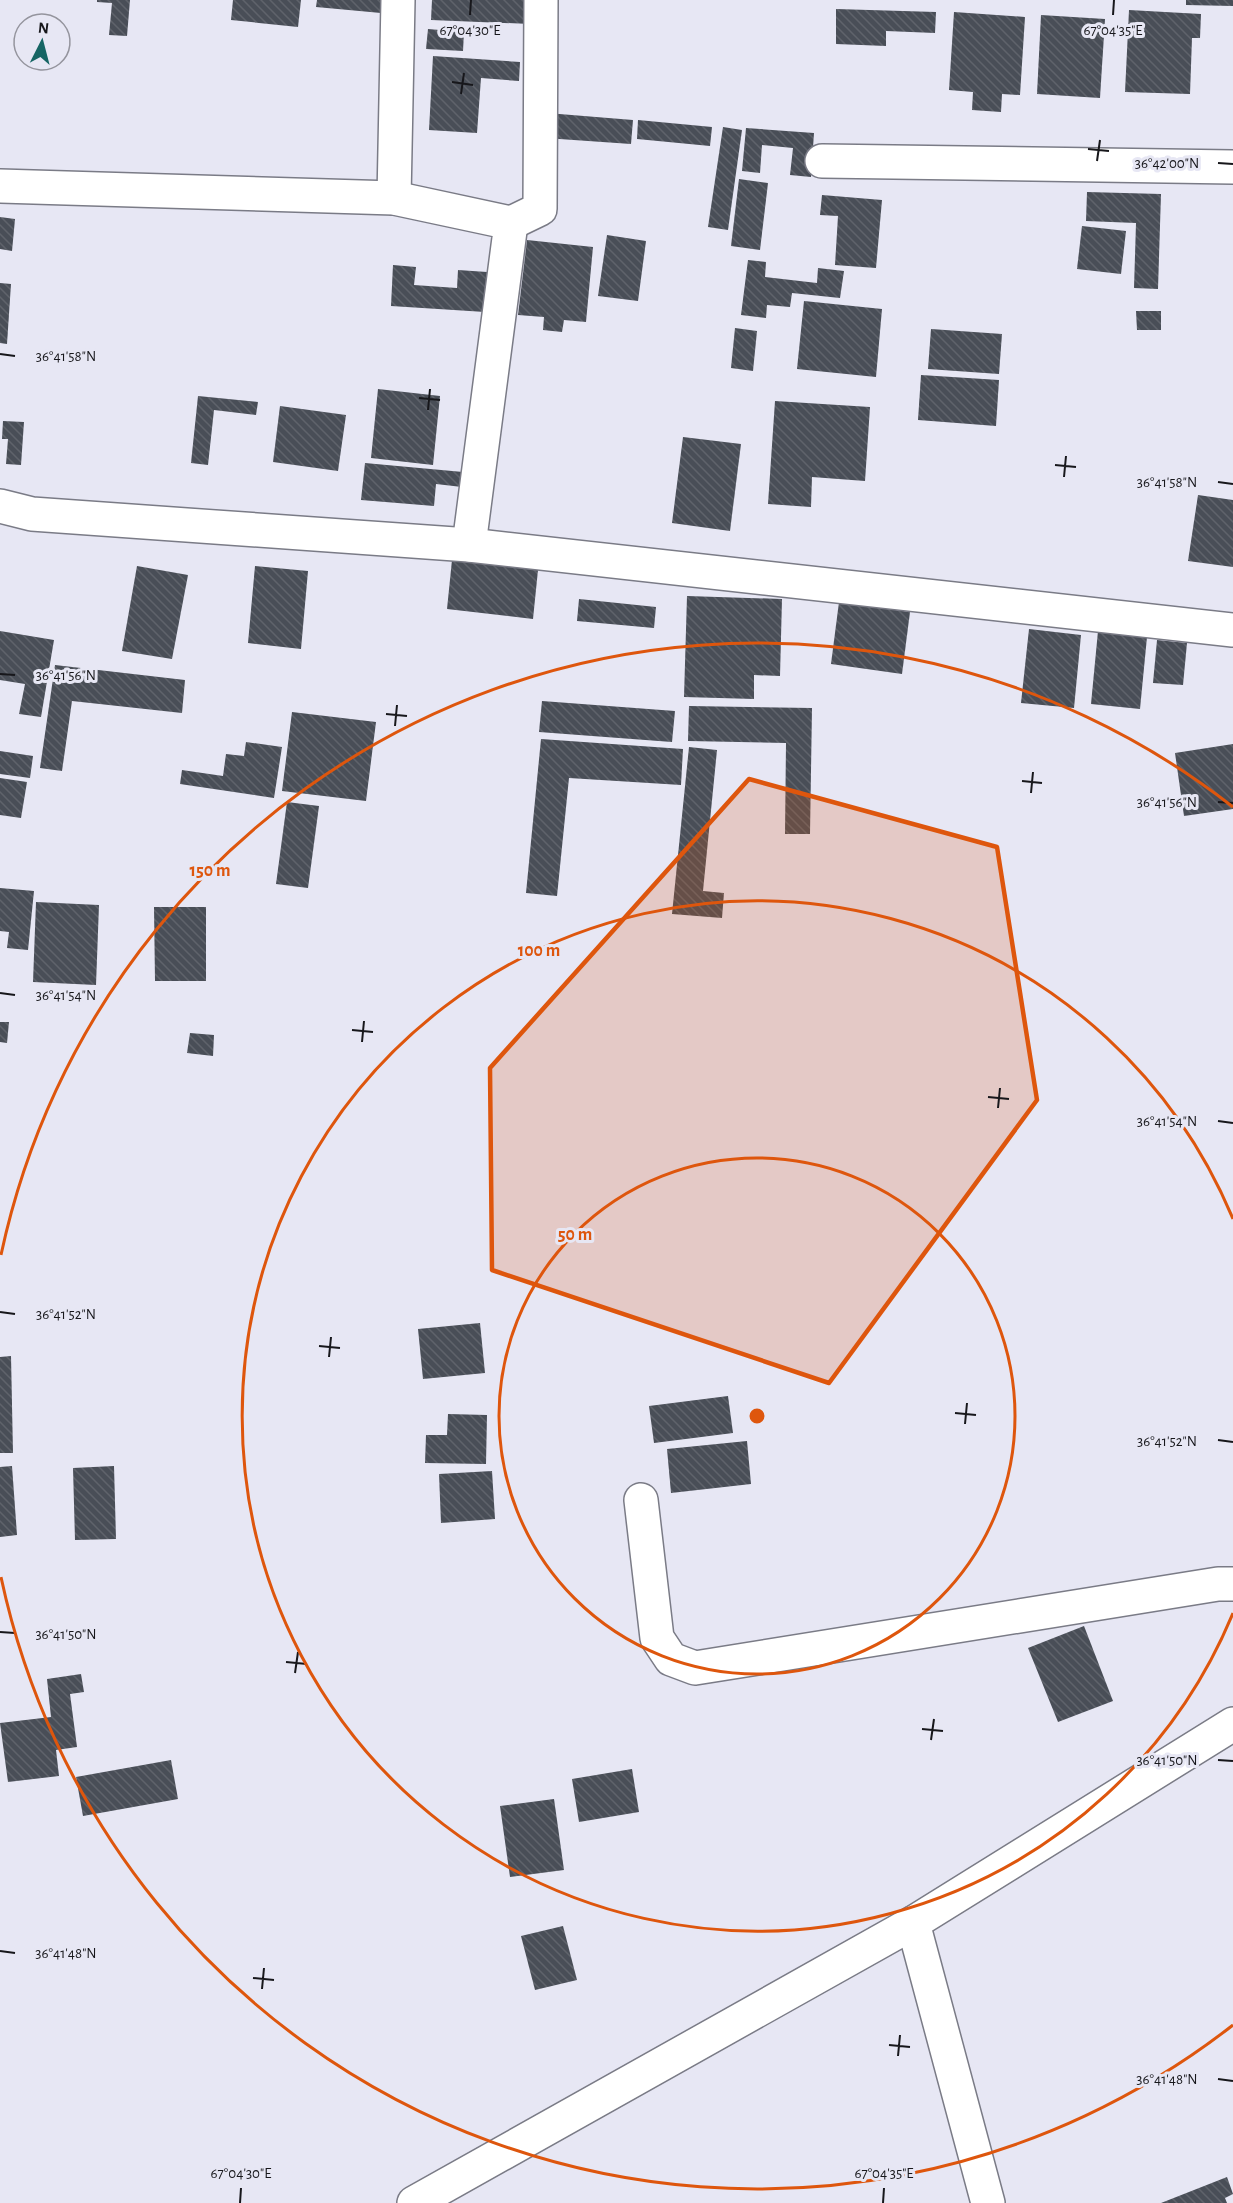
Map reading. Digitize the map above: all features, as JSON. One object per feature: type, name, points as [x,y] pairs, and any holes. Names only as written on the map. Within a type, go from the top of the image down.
[{"type":"street","points":[[393,198],[398,0]]},
{"type":"street","points":[[0,186],[393,198],[511,223],[540,209],[541,0]]},
{"type":"street","points":[[822,161],[1233,167]]},
{"type":"street","points":[[469,545],[511,223]]},
{"type":"street","points":[[0,506],[32,514],[469,545],[1233,630]]},
{"type":"street","points":[[641,1500],[657,1638],[671,1659],[695,1668],[1207,1586],[1233,1584]]},
{"type":"street","points":[[414,2203],[913,1923],[1233,1724]]},
{"type":"street","points":[[913,1923],[987,2203]]},
{"type":"highlighted area","points":[[749,779],[997,847],[1037,1100],[829,1383],[492,1270],[490,1068]]},
{"type":"building","points":[[97,0],[130,0],[127,36],[109,35],[112,3],[97,2]]},
{"type":"building","points":[[233,0],[301,0],[298,27],[231,20]]},
{"type":"building","points":[[317,0],[382,0],[381,13],[316,7]]},
{"type":"building","points":[[432,0],[531,0],[530,24],[431,20]]},
{"type":"building","points":[[1186,0],[1233,0],[1233,6],[1186,5]]},
{"type":"building","points":[[836,9],[936,12],[935,33],[886,31],[886,46],[836,44]]},
{"type":"building","points":[[1129,10],[1201,14],[1200,38],[1192,38],[1190,94],[1125,92]]},
{"type":"building","points":[[954,12],[1025,17],[1020,95],[1002,94],[1001,112],[972,110],[973,92],[949,90]]},
{"type":"building","points":[[1041,15],[1105,19],[1100,98],[1037,94]]},
{"type":"building","points":[[428,29],[464,32],[463,51],[426,49]]},
{"type":"building","points":[[433,56],[520,62],[519,81],[481,78],[477,133],[429,130]]},
{"type":"building","points":[[547,113],[633,120],[631,144],[545,138]]},
{"type":"building","points":[[638,120],[712,127],[710,146],[637,139]]},
{"type":"building","points":[[723,127],[742,130],[728,230],[708,227]]},
{"type":"building","points":[[746,128],[814,133],[811,177],[790,175],[793,148],[762,145],[760,173],[742,171]]},
{"type":"building","points":[[739,179],[768,183],[760,250],[731,246]]},
{"type":"building","points":[[1087,192],[1161,194],[1158,289],[1134,288],[1136,223],[1086,221]]},
{"type":"building","points":[[822,195],[882,200],[876,268],[835,265],[838,216],[820,215]]},
{"type":"building","points":[[0,217],[15,219],[12,251],[0,249]]},
{"type":"building","points":[[1082,226],[1126,231],[1121,274],[1077,269]]},
{"type":"building","points":[[607,235],[646,241],[638,301],[598,296]]},
{"type":"building","points":[[527,240],[593,247],[586,322],[564,320],[562,332],[543,330],[544,317],[518,315]]},
{"type":"building","points":[[748,260],[766,262],[765,277],[817,283],[818,268],[844,271],[840,298],[792,293],[790,307],[767,305],[766,318],[741,315]]},
{"type":"building","points":[[393,265],[416,267],[414,285],[457,288],[458,270],[487,272],[485,312],[391,306]]},
{"type":"building","points":[[0,283],[11,284],[7,344],[0,343]]},
{"type":"building","points":[[804,301],[882,309],[876,377],[797,369]]},
{"type":"building","points":[[1136,311],[1161,311],[1161,330],[1137,330]]},
{"type":"building","points":[[735,328],[757,331],[753,371],[731,368]]},
{"type":"building","points":[[931,329],[1002,334],[999,374],[928,369]]},
{"type":"building","points":[[921,375],[999,380],[996,426],[918,420]]},
{"type":"building","points":[[378,389],[440,396],[433,465],[371,458]]},
{"type":"building","points":[[198,396],[258,402],[256,415],[214,410],[208,465],[191,463]]},
{"type":"building","points":[[775,401],[870,407],[865,481],[812,477],[811,507],[768,504]]},
{"type":"building","points":[[280,406],[346,415],[338,471],[273,462]]},
{"type":"building","points":[[3,421],[24,422],[21,465],[6,464],[8,439],[2,439]]},
{"type":"building","points":[[683,437],[741,444],[730,531],[672,523]]},
{"type":"building","points":[[365,463],[463,472],[462,487],[436,484],[434,506],[361,500]]},
{"type":"building","points":[[1198,495],[1233,500],[1233,567],[1188,561]]},
{"type":"building","points":[[452,560],[538,570],[533,619],[447,609]]},
{"type":"building","points":[[137,566],[188,575],[172,659],[122,651]]},
{"type":"building","points":[[255,566],[308,571],[301,649],[248,643]]},
{"type":"building","points":[[687,596],[782,599],[780,676],[754,675],[754,699],[684,697]]},
{"type":"building","points":[[579,599],[656,607],[654,628],[577,621]]},
{"type":"building","points":[[839,602],[910,612],[902,674],[831,664]]},
{"type":"building","points":[[1029,629],[1081,635],[1074,708],[1021,703]]},
{"type":"building","points":[[0,631],[54,640],[41,717],[19,714],[25,684],[0,680]]},
{"type":"building","points":[[1098,631],[1147,637],[1140,709],[1091,704]]},
{"type":"building","points":[[1157,640],[1187,643],[1183,685],[1153,683]]},
{"type":"building","points":[[55,665],[185,680],[182,713],[72,701],[62,771],[40,768]]},
{"type":"building","points":[[542,701],[675,711],[672,742],[539,732]]},
{"type":"building","points":[[689,706],[812,708],[810,834],[785,834],[786,743],[688,741]]},
{"type":"building","points":[[292,712],[376,722],[366,801],[282,791]]},
{"type":"building","points":[[541,739],[683,749],[681,785],[569,778],[557,896],[526,893]]},
{"type":"building","points":[[246,742],[282,747],[274,798],[180,784],[182,770],[223,776],[226,754],[244,756]]},
{"type":"building","points":[[1233,744],[1233,809],[1184,816],[1175,753]]},
{"type":"building","points":[[689,747],[717,750],[703,891],[724,893],[722,918],[672,914]]},
{"type":"building","points":[[0,751],[33,756],[30,778],[0,774]]},
{"type":"building","points":[[0,778],[27,782],[21,818],[0,815]]},
{"type":"building","points":[[287,802],[319,806],[308,888],[276,884]]},
{"type":"building","points":[[0,888],[34,891],[28,950],[7,948],[9,932],[0,931]]},
{"type":"building","points":[[36,902],[99,905],[96,985],[33,982]]},
{"type":"building","points":[[154,907],[206,907],[206,981],[155,981]]},
{"type":"building","points":[[0,1022],[9,1022],[7,1043],[0,1042]]},
{"type":"building","points":[[190,1033],[214,1035],[213,1056],[187,1053]]},
{"type":"building","points":[[480,1323],[485,1373],[423,1379],[418,1329]]},
{"type":"building","points":[[11,1356],[13,1453],[0,1453],[0,1357]]},
{"type":"building","points":[[728,1396],[733,1433],[654,1443],[649,1406]]},
{"type":"building","points":[[448,1414],[487,1415],[486,1464],[425,1463],[426,1435],[447,1435]]},
{"type":"building","points":[[747,1441],[751,1484],[671,1493],[667,1449]]},
{"type":"building","points":[[12,1466],[17,1535],[0,1537],[0,1467]]},
{"type":"building","points":[[114,1466],[116,1539],[75,1540],[73,1468]]},
{"type":"building","points":[[492,1471],[495,1519],[441,1523],[439,1474]]},
{"type":"building","points":[[1084,1626],[1113,1701],[1058,1722],[1028,1648]]},
{"type":"building","points":[[81,1674],[84,1692],[70,1694],[77,1747],[56,1750],[59,1776],[8,1782],[0,1723],[51,1717],[47,1679]]},
{"type":"building","points":[[171,1760],[178,1799],[83,1816],[76,1777]]},
{"type":"building","points":[[632,1769],[639,1812],[579,1822],[572,1779]]},
{"type":"building","points":[[554,1799],[564,1870],[510,1877],[500,1806]]},
{"type":"building","points":[[563,1926],[577,1980],[535,1990],[521,1936]]},
{"type":"building","points":[[1227,2177],[1233,2194],[1225,2198],[1227,2203],[1161,2203]]}]
